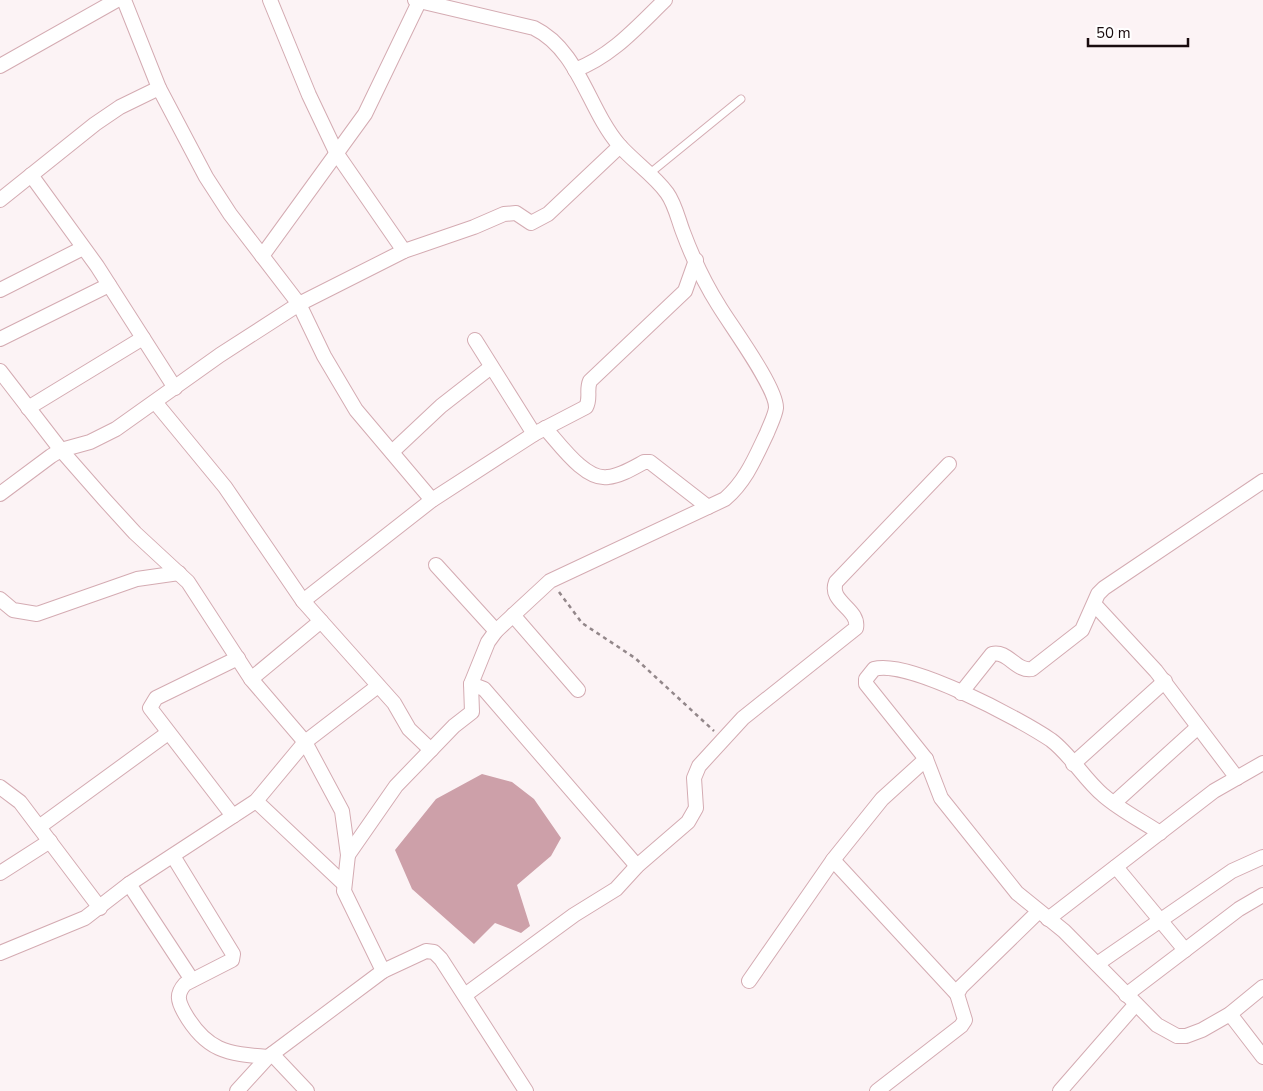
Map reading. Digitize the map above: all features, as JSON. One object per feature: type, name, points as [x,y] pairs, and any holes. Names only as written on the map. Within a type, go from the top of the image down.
[{"type":"street","points":[[0,66],[117,0]]},
{"type":"street","points":[[124,0],[159,88],[206,177],[230,214],[299,304],[324,356],[356,410],[432,500]]},
{"type":"street","points":[[270,0],[309,95],[337,154],[404,251]]},
{"type":"street","points":[[575,70],[596,62],[607,54],[665,0]]},
{"type":"street","points":[[262,256],[365,114],[418,1],[534,28],[545,34],[555,43],[575,70],[605,126],[620,146],[668,194],[717,304],[756,365],[773,396],[776,407],[750,470],[737,489],[725,499],[550,581],[496,631],[488,642],[471,684],[472,712],[454,726],[396,786],[348,855]]},
{"type":"street","points":[[0,200],[95,124],[120,107],[159,88]]},
{"type":"street","points":[[0,494],[61,450],[90,442],[116,429],[220,355],[299,304],[404,251],[510,212],[516,213],[530,223],[537,222],[548,214],[620,146]]},
{"type":"street","points":[[31,175],[109,285],[175,388]]},
{"type":"street","points":[[0,290],[83,248]]},
{"type":"street","points":[[303,601],[432,500],[539,431],[586,407],[589,401],[588,387],[590,381],[685,291],[696,260]]},
{"type":"street","points":[[0,338],[109,285]]},
{"type":"street","points":[[28,408],[143,338]]},
{"type":"street","points":[[474,340],[539,431],[581,468],[591,473],[608,477],[644,462],[650,462],[708,507]]},
{"type":"street","points":[[392,452],[441,406],[491,366]]},
{"type":"street","points":[[0,371],[61,450],[135,533],[188,582],[251,678],[305,742],[342,812],[348,855],[344,884],[346,898],[383,971]]},
{"type":"street","points":[[155,402],[224,487],[303,601],[394,703],[409,728],[430,750]]},
{"type":"street","points":[[465,996],[574,915],[616,889],[637,866],[694,816],[696,808],[696,772],[743,718],[856,628],[854,618],[834,594],[833,589],[836,582],[949,464]]},
{"type":"street","points":[[961,693],[992,654],[1002,655],[1022,669],[1032,669],[1082,630],[1095,605],[1098,594],[1114,580],[1263,481]]},
{"type":"street","points":[[436,566],[496,631]]},
{"type":"street","points":[[0,600],[13,610],[37,614],[137,580],[179,573]]},
{"type":"street","points":[[1095,605],[1165,682],[1236,778]]},
{"type":"street","points":[[513,615],[578,690]]},
{"type":"street","points":[[251,678],[321,621]]},
{"type":"street","points":[[233,816],[150,708],[156,698],[238,658]]},
{"type":"street","points":[[1160,833],[1104,796],[1052,741],[995,707],[926,677],[893,667],[874,670],[866,679],[866,684],[926,759],[941,798],[1017,893],[1043,916],[1064,931],[1157,1025],[1177,1036],[1186,1036],[1202,1030],[1230,1014],[1263,987]]},
{"type":"street","points":[[1073,764],[1165,682]]},
{"type":"street","points":[[471,684],[484,689],[637,866]]},
{"type":"street","points":[[0,953],[85,918],[129,884],[256,801],[305,742],[378,686]]},
{"type":"street","points":[[1114,803],[1198,726]]},
{"type":"street","points":[[39,827],[168,733]]},
{"type":"street","points":[[749,981],[833,860],[882,799],[926,759]]},
{"type":"street","points":[[957,994],[961,987],[1043,916],[1116,867],[1214,791],[1263,763]]},
{"type":"street","points":[[0,787],[20,802],[100,908]]},
{"type":"street","points":[[256,801],[344,884]]},
{"type":"street","points":[[0,873],[50,842]]},
{"type":"street","points":[[173,856],[233,954],[232,960],[192,980],[179,990],[178,997],[192,1025],[202,1038],[224,1050],[242,1055],[270,1055],[307,1091]]},
{"type":"street","points":[[1097,964],[1232,871],[1263,857]]},
{"type":"street","points":[[833,860],[957,994],[965,1012],[966,1020],[961,1026],[877,1091]]},
{"type":"street","points":[[1116,867],[1185,950]]},
{"type":"street","points":[[129,884],[192,980]]},
{"type":"street","points":[[1060,1091],[1131,1000],[1185,950],[1238,909],[1263,895]]},
{"type":"street","points":[[237,1091],[270,1055],[383,971],[426,952],[434,952],[441,958],[526,1091]]},
{"type":"street","points":[[1230,1014],[1263,1057]]},
{"type":"lane","points":[[649,174],[742,99]]},
{"type":"path","points":[[550,581],[582,623],[635,658],[724,740]]},
{"type":"shaded area","points":[[482,774],[512,782],[534,799],[561,838],[551,856],[517,885],[530,926],[521,933],[495,923],[474,944],[412,889],[395,850],[436,799]]}]
